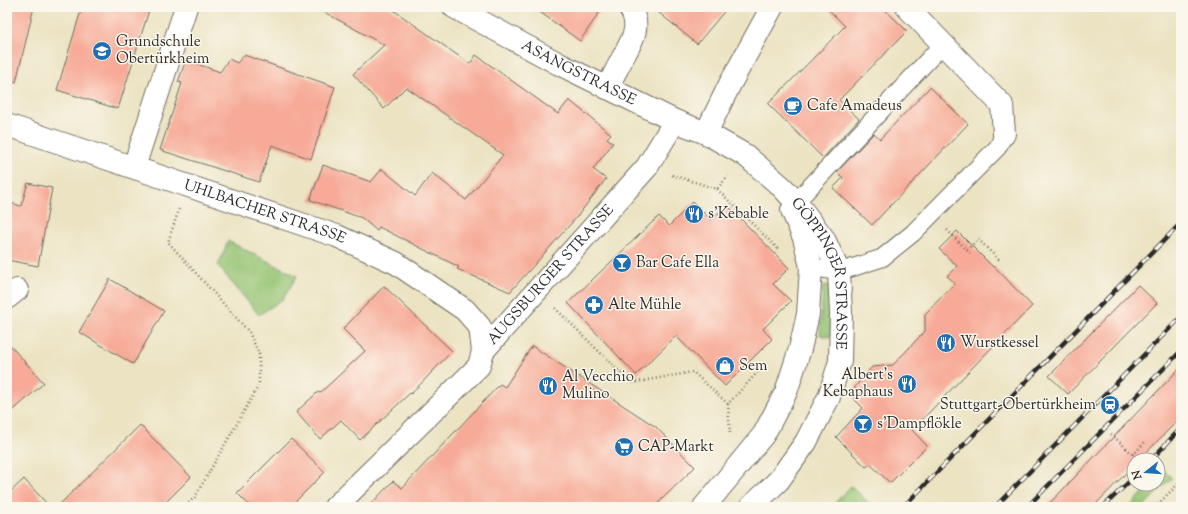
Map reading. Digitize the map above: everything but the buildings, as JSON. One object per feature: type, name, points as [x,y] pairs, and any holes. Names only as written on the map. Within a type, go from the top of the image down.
[{"type":"street","points":[[134,167],[186,7]]},
{"type":"street","name":"ASANGSTRASSE","points":[[454,7],[547,58],[607,88],[706,133]]},
{"type":"street","points":[[607,88],[634,35],[636,20],[629,7]]},
{"type":"street","points":[[706,133],[730,84],[772,7]]},
{"type":"street","points":[[907,7],[1002,105],[1004,134]]},
{"type":"street","name":"AUGSBURGER STRASSE","points":[[335,507],[479,366],[483,352],[647,167],[675,120]]},
{"type":"street","name":"UHLBACHER STRASSE","points":[[7,125],[337,236],[396,263],[465,310],[480,327],[483,352]]},
{"type":"street","name":"GÖPPINGER STRASSE","points":[[706,133],[745,155],[789,194],[824,239],[839,272],[841,313],[840,361],[829,397],[802,448],[779,480],[751,507]]},
{"type":"street","name":"GÖPPINGER STRASSE","points":[[704,507],[764,434],[786,392],[800,349],[808,314],[811,267],[804,238],[789,194]]},
{"type":"lane","points":[[789,194],[943,44]]},
{"type":"lane","points":[[811,267],[839,272],[882,258],[913,233],[998,147],[1004,134]]},
{"type":"path","points":[[717,189],[745,155]]},
{"type":"path","points":[[647,167],[717,189],[779,249]]},
{"type":"path","points":[[184,507],[195,497],[259,385],[259,354],[249,332],[168,242],[186,186]]},
{"type":"path","points":[[931,214],[970,253]]},
{"type":"path","points":[[967,250],[978,239],[999,260]]},
{"type":"path","points":[[538,291],[631,383],[693,372],[728,404],[731,435]]},
{"type":"path","points":[[728,404],[768,361]]},
{"type":"path","points":[[1111,434],[1131,452]]},
{"type":"path","points":[[1136,452],[1145,442]]},
{"type":"path","points":[[1155,507],[1181,481]]},
{"type":"green space","points":[[228,241],[297,276],[283,299],[259,315],[218,266]]},
{"type":"green space","points":[[830,285],[831,337],[820,335],[823,286]]},
{"type":"green space","points":[[1166,472],[1172,478],[1166,484]]},
{"type":"green space","points":[[851,486],[873,507],[831,507]]},
{"type":"green space","points":[[1144,492],[1158,492],[1143,507],[1130,507]]},
{"type":"railway","points":[[903,507],[1181,223]]},
{"type":"railway","points":[[995,507],[1181,317]]},
{"type":"railway","points":[[1027,507],[1181,351]]},
{"type":"railway","points":[[1158,452],[1181,428]]},
{"type":"railway","points":[[1103,507],[1126,485]]},
{"type":"place","name":"Grundschule Obertürkheim","points":[[102,51]]},
{"type":"place","name":"Cafe Amadeus","points":[[793,106]]},
{"type":"place","name":"s'Kebable","points":[[694,214]]},
{"type":"place","name":"Bar Cafe Ella","points":[[622,263]]},
{"type":"place","name":"Alte Mühle","points":[[594,305]]},
{"type":"place","name":"Wurstkessel","points":[[946,343]]},
{"type":"place","name":"Sem","points":[[725,366]]},
{"type":"place","name":"Albert's Kebaphaus","points":[[907,384]]},
{"type":"place","name":"Al Vecchio Mulino","points":[[548,386]]},
{"type":"place","name":"Stuttgart-Obertürkheim","points":[[1110,405]]},
{"type":"place","name":"s'Dampflökle","points":[[863,424]]},
{"type":"place","name":"CAP-Markt","points":[[624,447]]}]
